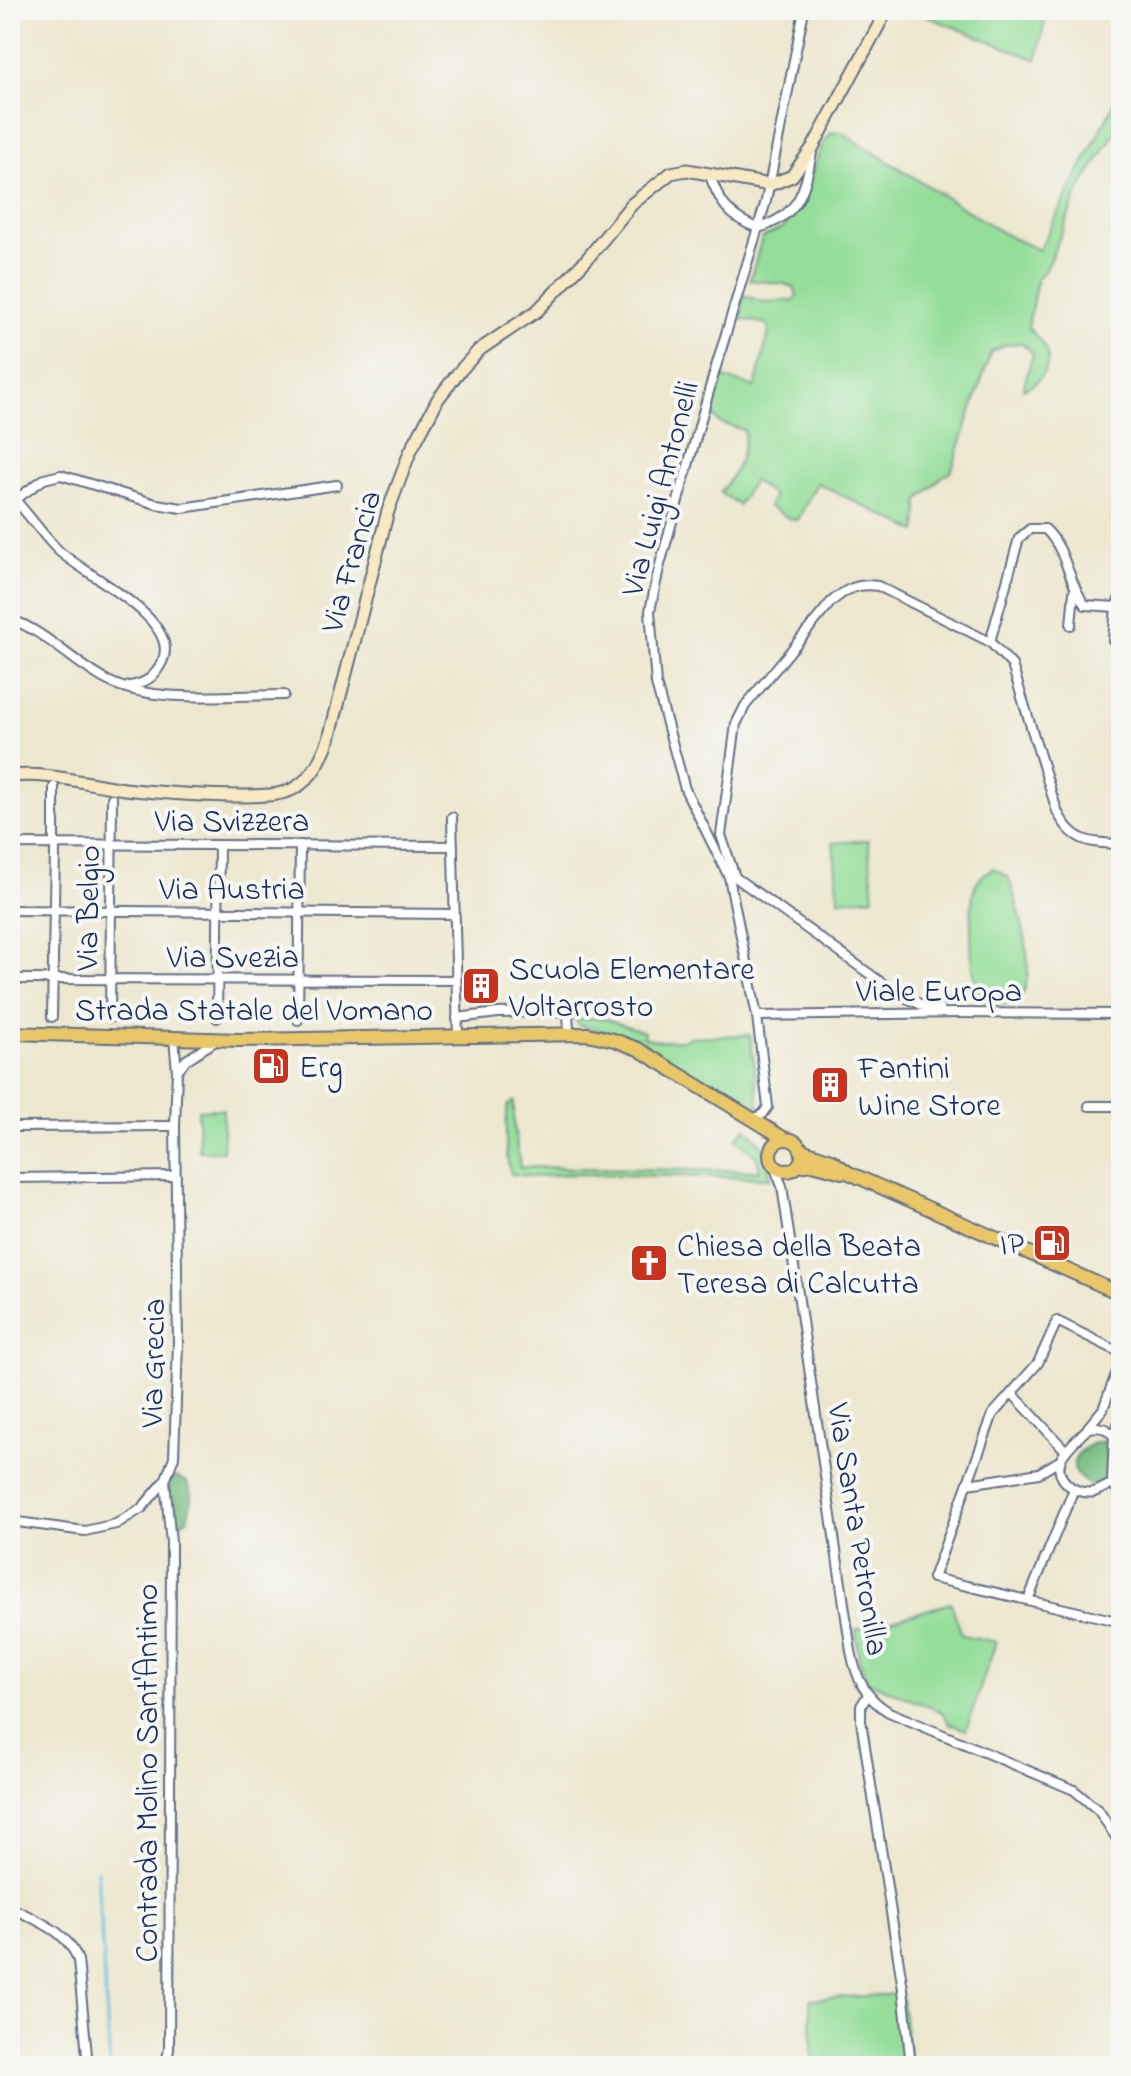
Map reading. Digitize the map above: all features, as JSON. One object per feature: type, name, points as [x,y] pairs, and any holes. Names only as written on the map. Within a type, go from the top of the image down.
[{"type":"main road","points":[[709,173],[770,185],[792,176],[813,147],[887,10]]},
{"type":"main road","name":"Via Francia","points":[[10,775],[37,774],[122,788],[218,796],[275,795],[295,788],[309,777],[320,762],[329,739],[388,511],[410,452],[438,399],[479,350],[537,311],[587,259],[632,204],[671,173],[687,170],[709,173]]},
{"type":"main road","name":"Strada Statale del Vomano","points":[[10,1030],[39,1034],[218,1039],[569,1034],[602,1037],[638,1049],[785,1139]]},
{"type":"main road","points":[[756,1123],[771,1147],[769,1157],[774,1166],[793,1169],[813,1164],[849,1173],[1121,1294]]},
{"type":"main road","points":[[771,1147],[785,1139],[795,1142],[802,1150],[831,1160],[849,1173]]},
{"type":"main road","points":[[793,1169],[802,1150]]},
{"type":"street","name":"Via Luigi Antonelli","points":[[756,1123],[768,1107],[757,1016],[732,877],[685,789],[656,684],[650,611],[659,568],[770,185],[804,10]]},
{"type":"street","points":[[709,173],[725,207],[739,221],[758,228],[783,219],[792,209],[807,176],[813,147]]},
{"type":"street","points":[[124,687],[143,684],[160,668],[165,657],[162,633],[144,612],[61,553],[13,497],[44,479],[61,475],[156,504],[182,508],[337,485]]},
{"type":"street","points":[[990,642],[1019,538],[1030,529],[1045,529],[1057,540],[1074,591],[1085,605],[1116,607]]},
{"type":"street","points":[[957,1013],[924,1006],[896,993],[732,877],[721,835],[736,724],[745,706],[831,602],[848,588],[866,584],[878,586],[990,642],[1012,665],[1064,825],[1078,838],[1093,843],[1121,844]]},
{"type":"street","points":[[1071,625],[1074,591]]},
{"type":"street","points":[[1113,640],[1116,607],[1121,595]]},
{"type":"street","points":[[10,619],[28,625],[96,674],[124,687],[156,695],[284,695]]},
{"type":"street","points":[[52,1017],[54,787]]},
{"type":"street","name":"Via Belgio","points":[[110,1018],[112,798]]},
{"type":"street","points":[[452,817],[458,1036]]},
{"type":"street","name":"Via Svizzera","points":[[10,844],[54,847],[112,843],[453,846]]},
{"type":"street","points":[[217,1018],[219,845]]},
{"type":"street","points":[[298,1020],[300,845]]},
{"type":"street","name":"Via Austria","points":[[10,910],[454,914]]},
{"type":"street","name":"Via Svezia","points":[[10,979],[456,980]]},
{"type":"street","points":[[457,1018],[498,1013],[571,1011],[569,1034]]},
{"type":"street","name":"Viale Europa","points":[[757,1016],[1121,1014]]},
{"type":"street","name":"Via Grecia","points":[[10,1521],[85,1531],[104,1528],[131,1517],[165,1481],[174,1457],[178,1343],[177,1071],[174,1038]]},
{"type":"street","points":[[186,1060],[190,1038]]},
{"type":"street","points":[[177,1071],[186,1060],[218,1039]]},
{"type":"street","points":[[1089,1106],[1121,1106]]},
{"type":"street","points":[[10,1127],[175,1126]]},
{"type":"street","name":"Via Santa Petronilla","points":[[774,1166],[782,1186],[854,1669],[868,1695],[889,1712],[1074,1790],[1099,1811],[1121,1845]]},
{"type":"street","points":[[782,1186],[793,1169]]},
{"type":"street","points":[[10,1178],[176,1176]]},
{"type":"street","points":[[1121,1353],[1057,1321],[1038,1363],[993,1414],[933,1578],[1121,1622]]},
{"type":"street","points":[[1112,1484],[1094,1492],[1074,1489],[1061,1477],[1061,1460],[1103,1409],[1121,1361]]},
{"type":"street","points":[[1012,1393],[1066,1451]]},
{"type":"street","points":[[1121,1417],[1114,1436],[1112,1484],[1121,1493]]},
{"type":"street","points":[[1088,1428],[1106,1429],[1114,1436]]},
{"type":"street","points":[[968,1484],[1039,1473],[1061,1460]]},
{"type":"street","name":"Contrada Molino Sant'Antimo","points":[[165,1481],[171,1543],[169,2050],[165,2066]]},
{"type":"street","points":[[1028,1600],[1074,1489]]},
{"type":"street","points":[[868,1695],[861,1706],[861,1721],[903,1989],[911,2066]]},
{"type":"street","points":[[10,1907],[60,1933],[72,1945],[78,1960],[88,2066]]},
{"type":"green space","points":[[911,10],[1047,10],[1037,60]]},
{"type":"green space","points":[[1121,90],[1121,123],[1079,191],[1046,269],[1037,279],[1028,327],[1045,348],[1046,367],[1039,378],[1023,389],[1033,354],[1022,343],[1004,345],[991,352],[951,472],[919,500],[917,532],[817,483],[798,520],[790,519],[768,506],[774,496],[753,481],[738,505],[720,492],[738,463],[744,430],[720,423],[708,410],[717,376],[755,387],[769,332],[767,324],[741,319],[744,295],[763,302],[794,300],[797,295],[794,288],[785,284],[750,280],[762,238],[783,228],[794,216],[806,193],[818,155],[831,133],[841,132],[1008,236],[1039,250]]},
{"type":"green space","points":[[868,840],[874,897],[839,900],[833,843]]},
{"type":"green space","points":[[993,868],[1009,878],[1024,931],[1028,959],[1024,992],[1014,1001],[1000,1005],[982,998],[974,976],[971,942],[973,893],[981,877]]},
{"type":"green space","points":[[575,1019],[606,1019],[644,1032],[643,1037],[662,1041],[750,1035],[758,1114],[628,1037],[578,1025]]},
{"type":"green space","points":[[514,1101],[520,1167],[760,1171],[757,1157],[737,1140],[746,1128],[763,1146],[771,1178],[565,1174],[538,1177],[511,1174],[506,1132],[508,1106]]},
{"type":"green space","points":[[223,1109],[223,1151],[199,1151],[198,1110]]},
{"type":"green space","points":[[1103,1441],[1107,1456],[1103,1482],[1092,1486],[1076,1473],[1075,1459],[1086,1447]]},
{"type":"green space","points":[[176,1477],[187,1482],[192,1496],[188,1518],[181,1523],[173,1521],[168,1484],[170,1479]]},
{"type":"green space","points":[[951,1603],[962,1635],[996,1642],[966,1730],[950,1724],[942,1712],[868,1682],[859,1660],[856,1630]]},
{"type":"green space","points":[[901,1994],[910,2066],[813,2066],[810,1999]]},
{"type":"waterway","points":[[97,1870],[110,2066]]},
{"type":"place","name":"Scuola Elementare Voltarrosto","points":[[481,986]]},
{"type":"place","name":"Erg","points":[[271,1066]]},
{"type":"place","name":"Fantini Wine Store","points":[[830,1085]]},
{"type":"place","name":"IP","points":[[1052,1243]]},
{"type":"place","name":"Chiesa della Beata Teresa di Calcutta","points":[[649,1263]]}]
